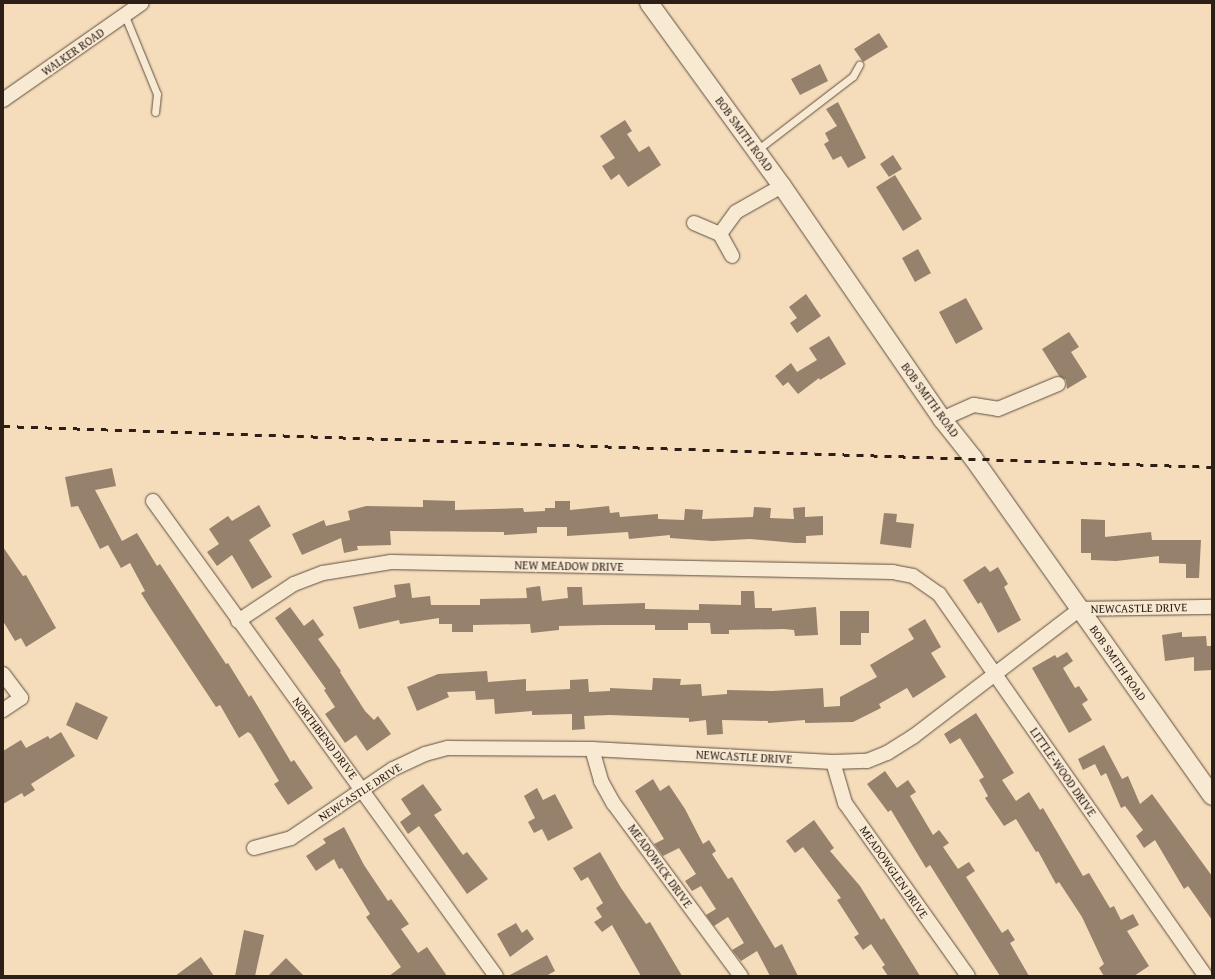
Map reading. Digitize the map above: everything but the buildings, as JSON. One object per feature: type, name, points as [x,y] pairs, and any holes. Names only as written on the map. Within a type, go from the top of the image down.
[{"type":"street","name":"WALKER ROAD","points":[[3,100],[142,3]]},
{"type":"street","name":"BOB SMITH ROAD","points":[[649,3],[782,186],[942,420],[973,458],[1212,796]]},
{"type":"street","points":[[720,234],[736,212],[782,186]]},
{"type":"street","points":[[694,223],[720,234],[732,256]]},
{"type":"street","points":[[942,420],[974,405],[998,409],[1058,384]]},
{"type":"street","name":"NORTHBEND DRIVE","points":[[153,501],[238,621],[362,789],[496,976]]},
{"type":"street","name":"NEW MEADOW DRIVE","points":[[238,621],[268,600],[301,582],[345,568],[391,562],[893,572],[913,576]]},
{"type":"street","name":"LITTLE-WOOD DRIVE","points":[[913,576],[939,594],[1205,976]]},
{"type":"street","name":"NEWCASTLE DRIVE","points":[[254,848],[291,838],[393,768],[425,754],[448,748],[592,749],[832,762],[867,761],[887,753],[914,736],[996,675],[1080,609],[1212,607]]},
{"type":"street","points":[[3,674],[21,698],[3,710]]},
{"type":"street","name":"MEADOWICK DRIVE","points":[[592,749],[602,781],[614,804],[741,976]]},
{"type":"street","name":"MEADOWGLEN DRIVE","points":[[832,762],[845,802],[968,976]]},
{"type":"lane","points":[[125,16],[157,94],[155,112]]},
{"type":"lane","points":[[756,150],[853,76],[860,65]]},
{"type":"railway","points":[[3,426],[1212,467]]}]
